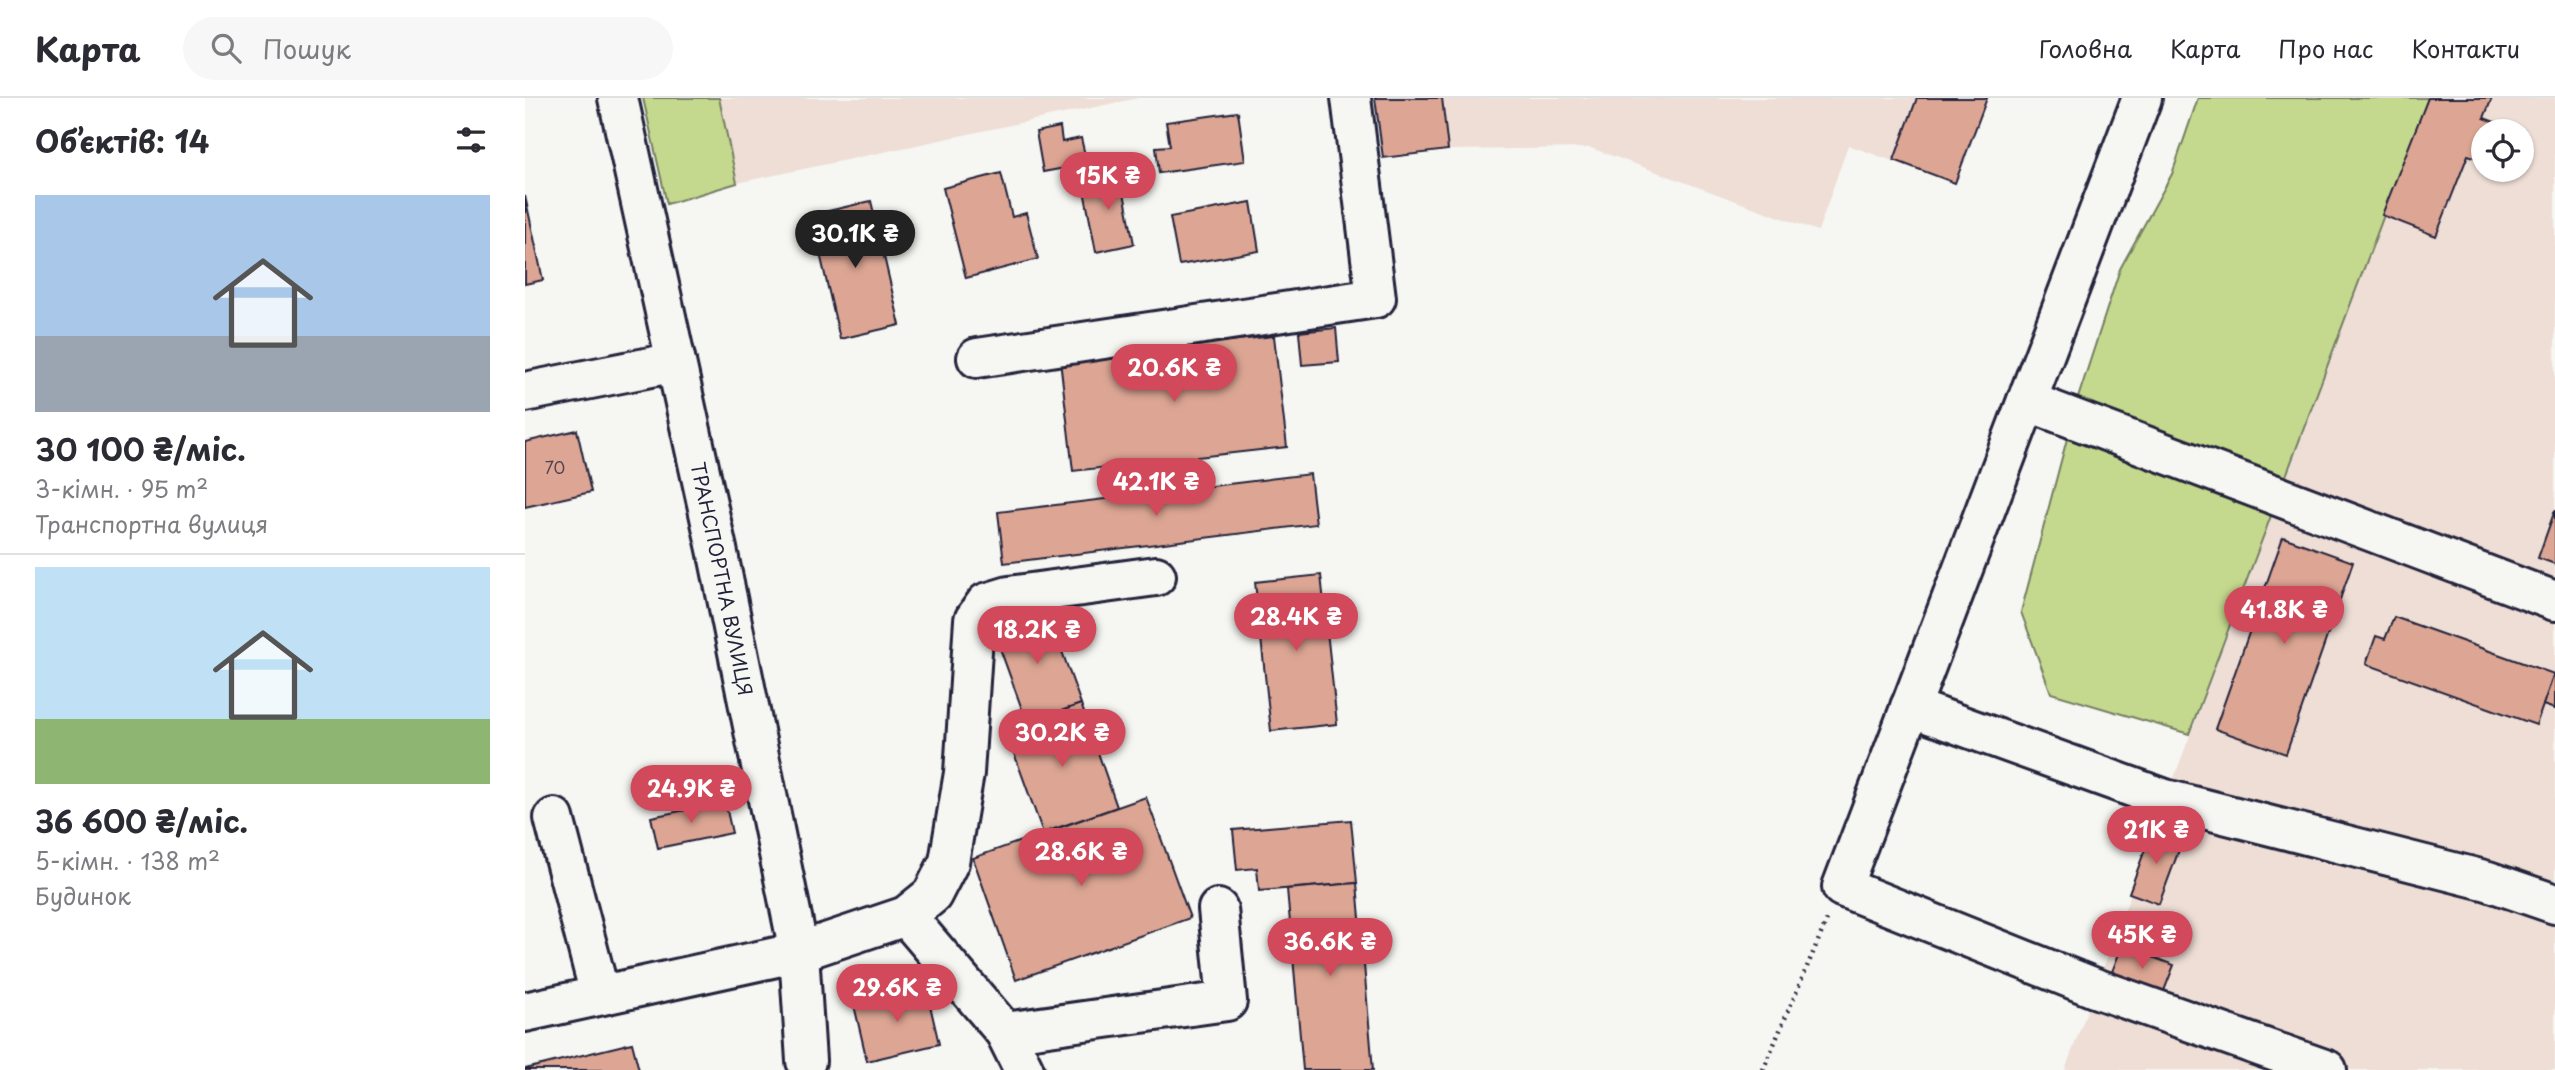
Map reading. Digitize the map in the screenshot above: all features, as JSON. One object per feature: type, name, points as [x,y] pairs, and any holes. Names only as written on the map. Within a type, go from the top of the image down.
[{"type":"street","name":"ТРАНСПОРТНА ВУЛИЦЯ","points":[[618,98],[799,952],[806,1061]]},
{"type":"street","points":[[977,358],[1376,298],[1351,98]]},
{"type":"street","points":[[2142,98],[1842,887],[2095,988],[2327,1070]]},
{"type":"street","points":[[525,392],[676,362]]},
{"type":"street","points":[[2027,401],[2555,601]]},
{"type":"street","points":[[525,1012],[799,952],[906,916],[932,895],[949,862],[964,773],[974,620],[986,603],[1009,596],[1156,576]]},
{"type":"street","points":[[1910,707],[2165,799],[2488,881],[2555,904]]},
{"type":"street","points":[[554,818],[600,995]]},
{"type":"street","points":[[1005,1032],[1227,1000],[1217,909]]},
{"type":"street","points":[[906,916],[1005,1032],[1024,1070]]},
{"type":"path","points":[[1763,1070],[1842,887]]},
{"type":"shaded area","points":[[719,98],[1138,98],[737,183]]},
{"type":"shaded area","points":[[1375,98],[1987,98],[1955,183],[1848,145],[1818,231],[1591,148],[1448,150],[1383,158]]},
{"type":"shaded area","points":[[2428,98],[2555,98],[2555,1070],[2065,1070]]},
{"type":"green space","points":[[643,98],[719,98],[737,183],[667,204]]},
{"type":"green space","points":[[2198,98],[2428,98],[2189,734],[2051,693],[2021,612],[2077,401],[2120,269],[2172,174]]},
{"type":"building","points":[[1375,98],[1442,98],[1448,150],[1383,158]]},
{"type":"building","points":[[1917,98],[1987,98],[1955,183],[1894,160]]},
{"type":"building","points":[[2428,98],[2492,98],[2484,118],[2487,119],[2471,119],[2471,156],[2468,155],[2436,236],[2382,215]]},
{"type":"building","points":[[1238,112],[1245,161],[1159,173],[1156,147],[1170,146],[1166,122]]},
{"type":"building","points":[[1060,127],[1062,142],[1081,138],[1087,164],[1043,172],[1036,132]]},
{"type":"building","points":[[1120,172],[1134,244],[1096,252],[1082,180]]},
{"type":"building","points":[[1001,173],[1012,217],[1026,213],[1038,259],[966,278],[943,188]]},
{"type":"building","points":[[525,196],[543,280],[525,284]]},
{"type":"building","points":[[871,201],[900,325],[840,339],[811,215]]},
{"type":"building","points":[[1251,202],[1259,251],[1179,265],[1170,217]]},
{"type":"building","points":[[1336,328],[1339,362],[1302,365],[1299,332]]},
{"type":"building","points":[[1274,336],[1287,447],[1073,471],[1060,360]]},
{"type":"building","points":[[577,430],[591,492],[525,507],[525,442]]},
{"type":"building","points":[[1310,474],[1316,524],[1004,563],[998,512]]},
{"type":"building","points":[[2555,510],[2555,564],[2538,558]]},
{"type":"building","points":[[2283,537],[2353,562],[2286,754],[2215,729]]},
{"type":"building","points":[[1321,575],[1337,724],[1271,731],[1255,582]]},
{"type":"building","points":[[1047,610],[1081,704],[1027,723],[993,629]]},
{"type":"building","points":[[2394,617],[2554,674],[2536,725],[2366,664],[2376,636],[2385,639]]},
{"type":"building","points":[[2555,675],[2555,709],[2543,705]]},
{"type":"building","points":[[1081,704],[1117,807],[1043,833],[1006,731]]},
{"type":"building","points":[[1146,797],[1190,918],[1016,980],[973,858]]},
{"type":"building","points":[[725,802],[732,833],[658,848],[651,817]]},
{"type":"building","points":[[1351,820],[1357,883],[1259,891],[1257,868],[1237,870],[1233,830]]},
{"type":"building","points":[[2153,828],[2183,839],[2159,904],[2129,893]]},
{"type":"building","points":[[1357,883],[1373,1070],[1303,1070],[1287,889]]},
{"type":"building","points":[[2122,946],[2174,965],[2162,996],[2110,977]]},
{"type":"building","points":[[926,988],[939,1044],[867,1061],[854,1005]]},
{"type":"building","points":[[632,1043],[639,1070],[525,1070],[525,1069]]}]
